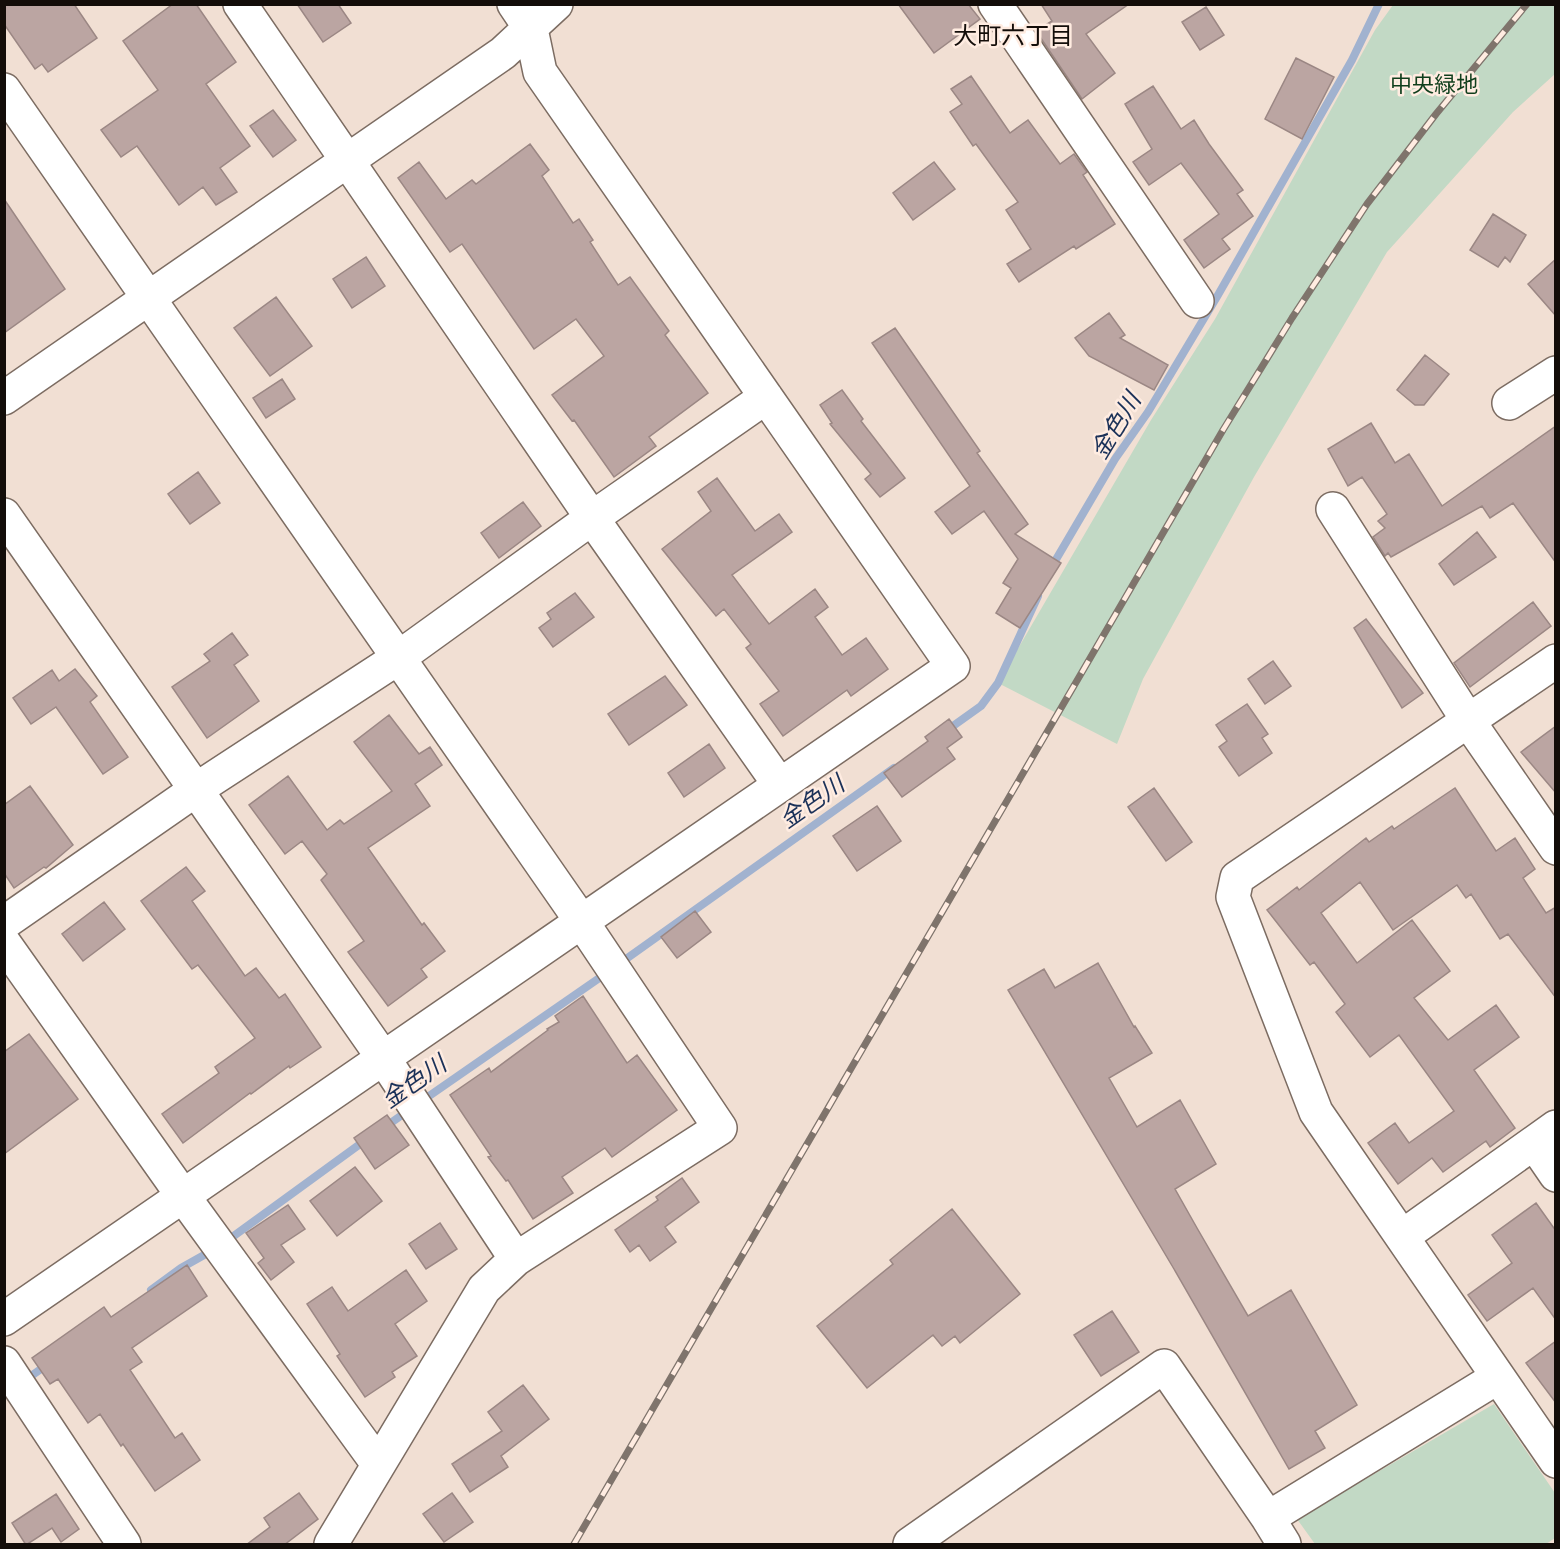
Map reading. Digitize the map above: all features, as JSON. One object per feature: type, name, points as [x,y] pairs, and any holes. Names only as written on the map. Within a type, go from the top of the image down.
[{"type":"street","points":[[240,4],[592,518],[779,784]]},
{"type":"street","points":[[4,398],[503,53],[522,17],[556,4]]},
{"type":"street","points":[[995,4],[1197,301]]},
{"type":"street","points":[[4,1319],[953,666],[540,72],[522,17]]},
{"type":"street","points":[[4,90],[582,922],[720,1128],[516,1259],[484,1289],[331,1545]]},
{"type":"street","points":[[1509,403],[1556,374]]},
{"type":"street","points":[[4,923],[197,789],[398,658],[592,518],[766,397]]},
{"type":"street","points":[[1333,509],[1469,722],[1556,848]]},
{"type":"street","points":[[4,515],[384,1059],[516,1259]]},
{"type":"street","points":[[1556,661],[1237,878],[1233,897],[1316,1112],[1556,1461]]},
{"type":"street","points":[[4,943],[183,1196],[378,1464]]},
{"type":"street","points":[[1402,1236],[1545,1135],[1556,1175]]},
{"type":"street","points":[[4,1363],[124,1545]]},
{"type":"street","points":[[910,1545],[1164,1366],[1276,1531],[1498,1377]]},
{"type":"green space","name":"中央緑地","points":[[1393,5],[1555,5],[1555,74],[1513,112],[1387,252],[1254,477],[1143,679],[1117,744],[998,683],[1151,420],[1215,319],[1375,30]]},
{"type":"green space","points":[[1494,1404],[1555,1493],[1555,1538],[1546,1544],[1315,1544],[1297,1519]]},
{"type":"building","points":[[4,4],[74,4],[97,38],[48,72],[42,64],[35,69],[4,24]]},
{"type":"building","points":[[173,4],[196,4],[236,62],[206,84],[250,146],[220,168],[237,192],[216,205],[203,187],[179,205],[137,146],[121,157],[101,130],[158,90],[123,41]]},
{"type":"building","points":[[297,4],[338,4],[351,23],[323,42]]},
{"type":"building","points":[[898,4],[968,4],[980,19],[934,53]]},
{"type":"building","points":[[1041,4],[1129,4],[1086,34],[1115,73],[1082,99],[1036,31],[1052,21]]},
{"type":"building","points":[[1206,7],[1224,35],[1200,50],[1182,22]]},
{"type":"building","points":[[1296,58],[1334,77],[1302,139],[1265,119]]},
{"type":"building","points":[[971,76],[1010,133],[1028,120],[1060,164],[1074,154],[1087,172],[1083,175],[1115,224],[1076,249],[1074,246],[1019,282],[1007,264],[1031,249],[1006,210],[1018,202],[976,144],[973,146],[950,112],[962,104],[951,89]]},
{"type":"building","points":[[1153,86],[1181,129],[1194,120],[1243,190],[1237,194],[1253,216],[1222,239],[1230,249],[1204,268],[1184,240],[1219,214],[1181,163],[1149,185],[1133,162],[1152,149],[1125,104]]},
{"type":"building","points":[[273,110],[296,140],[273,157],[250,126]]},
{"type":"building","points":[[530,144],[549,170],[542,176],[573,223],[579,219],[593,240],[590,242],[618,285],[630,277],[669,331],[665,335],[708,393],[649,437],[656,446],[614,477],[574,420],[572,421],[552,395],[604,356],[576,319],[534,349],[462,244],[450,252],[398,178],[419,162],[446,199],[472,180],[476,184]]},
{"type":"building","points":[[934,162],[955,189],[913,220],[893,193]]},
{"type":"building","points":[[4,199],[65,289],[4,333]]},
{"type":"building","points":[[1493,214],[1526,235],[1510,262],[1505,257],[1498,267],[1470,250]]},
{"type":"building","points":[[366,257],[385,286],[352,308],[333,279]]},
{"type":"building","points":[[1556,259],[1556,316],[1528,284]]},
{"type":"building","points":[[276,297],[312,346],[270,376],[234,328]]},
{"type":"building","points":[[1109,313],[1125,335],[1120,338],[1168,365],[1154,390],[1089,356],[1075,338]]},
{"type":"building","points":[[895,328],[980,451],[977,453],[1028,524],[1015,534],[1061,563],[1020,628],[996,613],[1011,588],[1003,583],[1018,559],[984,511],[952,534],[935,512],[970,486],[872,343]]},
{"type":"building","points":[[1425,355],[1449,374],[1424,405],[1415,405],[1397,390]]},
{"type":"building","points":[[282,379],[295,399],[266,418],[253,398]]},
{"type":"building","points":[[842,390],[863,419],[861,421],[905,478],[880,497],[865,479],[871,474],[830,424],[832,423],[820,405]]},
{"type":"building","points":[[1371,423],[1395,463],[1409,454],[1442,506],[1556,426],[1556,563],[1513,503],[1490,518],[1482,506],[1391,557],[1388,553],[1385,556],[1373,537],[1385,528],[1378,521],[1387,514],[1362,477],[1348,486],[1328,449]]},
{"type":"building","points":[[198,472],[220,503],[190,524],[168,494]]},
{"type":"building","points":[[717,478],[755,531],[779,514],[792,532],[732,575],[769,624],[815,589],[828,607],[815,617],[842,655],[866,638],[888,669],[851,696],[847,690],[783,736],[760,704],[779,691],[746,648],[751,644],[724,609],[716,616],[662,549],[711,511],[698,492]]},
{"type":"building","points":[[523,502],[541,526],[499,558],[481,533]]},
{"type":"building","points":[[1477,532],[1496,557],[1454,585],[1439,564]]},
{"type":"building","points":[[575,593],[594,617],[553,647],[539,628],[551,619],[547,613]]},
{"type":"building","points":[[1533,602],[1551,626],[1470,687],[1454,663]]},
{"type":"building","points":[[1366,619],[1423,693],[1402,708],[1354,628]]},
{"type":"building","points":[[232,633],[248,655],[234,665],[259,701],[207,738],[172,687],[210,661],[204,654]]},
{"type":"building","points":[[1273,661],[1291,686],[1265,704],[1248,679]]},
{"type":"building","points":[[75,669],[97,696],[90,702],[128,757],[103,774],[56,707],[31,724],[13,698],[52,670],[59,681]]},
{"type":"building","points":[[665,676],[687,705],[629,745],[608,714]]},
{"type":"building","points":[[1247,704],[1268,734],[1262,738],[1272,753],[1239,776],[1219,747],[1227,741],[1216,725]]},
{"type":"building","points":[[389,715],[419,754],[430,747],[442,765],[415,784],[430,806],[368,848],[422,925],[424,923],[445,951],[421,969],[427,977],[388,1006],[348,952],[364,941],[321,880],[327,874],[302,841],[285,854],[249,805],[288,776],[327,830],[340,820],[344,824],[392,791],[354,742]]},
{"type":"building","points":[[949,719],[962,737],[947,748],[955,759],[902,797],[884,773],[928,741],[925,737]]},
{"type":"building","points":[[1556,726],[1556,793],[1521,752]]},
{"type":"building","points":[[709,744],[725,768],[684,797],[668,773]]},
{"type":"building","points":[[30,786],[73,845],[46,868],[44,867],[14,888],[4,873],[4,805]]},
{"type":"building","points":[[1154,788],[1192,842],[1166,861],[1128,807]]},
{"type":"building","points":[[1455,788],[1496,851],[1515,838],[1535,869],[1523,878],[1546,913],[1556,907],[1556,998],[1508,934],[1500,939],[1471,894],[1466,898],[1457,885],[1393,930],[1360,882],[1321,913],[1357,963],[1412,920],[1450,971],[1414,998],[1448,1040],[1496,1005],[1519,1037],[1474,1070],[1515,1128],[1490,1147],[1486,1141],[1443,1172],[1432,1158],[1398,1184],[1368,1143],[1395,1123],[1409,1143],[1454,1111],[1399,1035],[1370,1057],[1336,1012],[1345,1004],[1314,962],[1310,965],[1267,910],[1297,887],[1299,890],[1366,838],[1369,842],[1392,826],[1394,829]]},
{"type":"building","points":[[877,806],[901,841],[857,871],[833,836]]},
{"type":"building","points":[[186,867],[205,891],[192,901],[245,976],[256,968],[279,998],[285,994],[321,1047],[250,1093],[183,1143],[162,1114],[219,1073],[215,1067],[255,1038],[198,965],[192,969],[141,901]]},
{"type":"building","points":[[104,902],[125,929],[83,961],[62,934]]},
{"type":"building","points":[[695,911],[711,932],[677,958],[661,937]]},
{"type":"building","points":[[1098,963],[1134,1027],[1152,1053],[1109,1078],[1137,1127],[1180,1100],[1216,1164],[1175,1189],[1248,1316],[1291,1290],[1357,1405],[1315,1431],[1325,1448],[1289,1469],[1174,1269],[1008,990],[1044,969],[1055,988]]},
{"type":"building","points":[[583,996],[627,1063],[637,1055],[677,1110],[612,1157],[605,1148],[562,1177],[573,1193],[533,1219],[508,1180],[506,1181],[488,1157],[491,1156],[450,1095],[489,1068],[491,1072],[559,1022],[555,1016]]},
{"type":"building","points":[[29,1034],[78,1099],[4,1154],[4,1052]]},
{"type":"building","points":[[387,1115],[409,1145],[375,1169],[354,1138]]},
{"type":"building","points":[[355,1167],[382,1201],[337,1236],[310,1201]]},
{"type":"building","points":[[682,1178],[699,1202],[665,1227],[676,1242],[650,1261],[639,1245],[630,1252],[615,1230],[658,1200],[656,1197]]},
{"type":"building","points":[[1536,1203],[1556,1231],[1556,1320],[1533,1288],[1487,1321],[1468,1295],[1512,1263],[1492,1235]]},
{"type":"building","points":[[288,1205],[305,1229],[281,1245],[294,1262],[271,1280],[258,1263],[264,1258],[246,1233]]},
{"type":"building","points":[[952,1209],[1020,1294],[960,1343],[955,1336],[942,1346],[933,1335],[867,1388],[817,1326],[893,1264],[890,1260]]},
{"type":"building","points":[[440,1223],[457,1249],[426,1269],[409,1244]]},
{"type":"building","points":[[187,1265],[207,1296],[132,1348],[142,1362],[130,1370],[175,1438],[182,1433],[200,1460],[155,1491],[100,1414],[88,1423],[58,1379],[50,1384],[32,1358],[104,1307],[111,1317]]},
{"type":"building","points":[[406,1270],[427,1301],[395,1324],[417,1356],[392,1372],[395,1377],[365,1397],[337,1356],[340,1354],[307,1304],[332,1287],[348,1311]]},
{"type":"building","points":[[1112,1311],[1139,1352],[1101,1376],[1074,1335]]},
{"type":"building","points":[[1556,1341],[1556,1403],[1526,1363]]},
{"type":"building","points":[[523,1385],[549,1419],[501,1456],[508,1467],[470,1492],[452,1464],[502,1431],[488,1412]]},
{"type":"building","points":[[299,1493],[318,1519],[284,1545],[246,1545],[270,1527],[264,1518]]},
{"type":"building","points":[[452,1493],[473,1522],[444,1542],[423,1514]]},
{"type":"building","points":[[56,1494],[79,1529],[61,1542],[52,1528],[26,1545],[12,1523]]},
{"type":"waterway","name":"金色川","points":[[1051,568],[1115,459],[1148,412],[1218,295],[1352,60],[1379,4]]},
{"type":"waterway","name":"金色川","points":[[946,731],[981,706],[998,683],[1038,596]]},
{"type":"waterway","name":"金色川","points":[[619,964],[894,768]]},
{"type":"waterway","name":"金色川","points":[[419,1103],[608,972]]},
{"type":"waterway","name":"金色川","points":[[385,1127],[409,1110]]},
{"type":"waterway","name":"金色川","points":[[224,1243],[367,1139]]},
{"type":"waterway","name":"金色川","points":[[151,1290],[181,1268],[213,1250]]},
{"type":"waterway","name":"金色川","points":[[24,1381],[48,1364]]},
{"type":"railway","points":[[574,1544],[1223,430],[1292,318],[1367,204],[1436,114],[1527,4]]},
{"type":"district","name":"大町六丁目","points":[[1013,36]]}]
